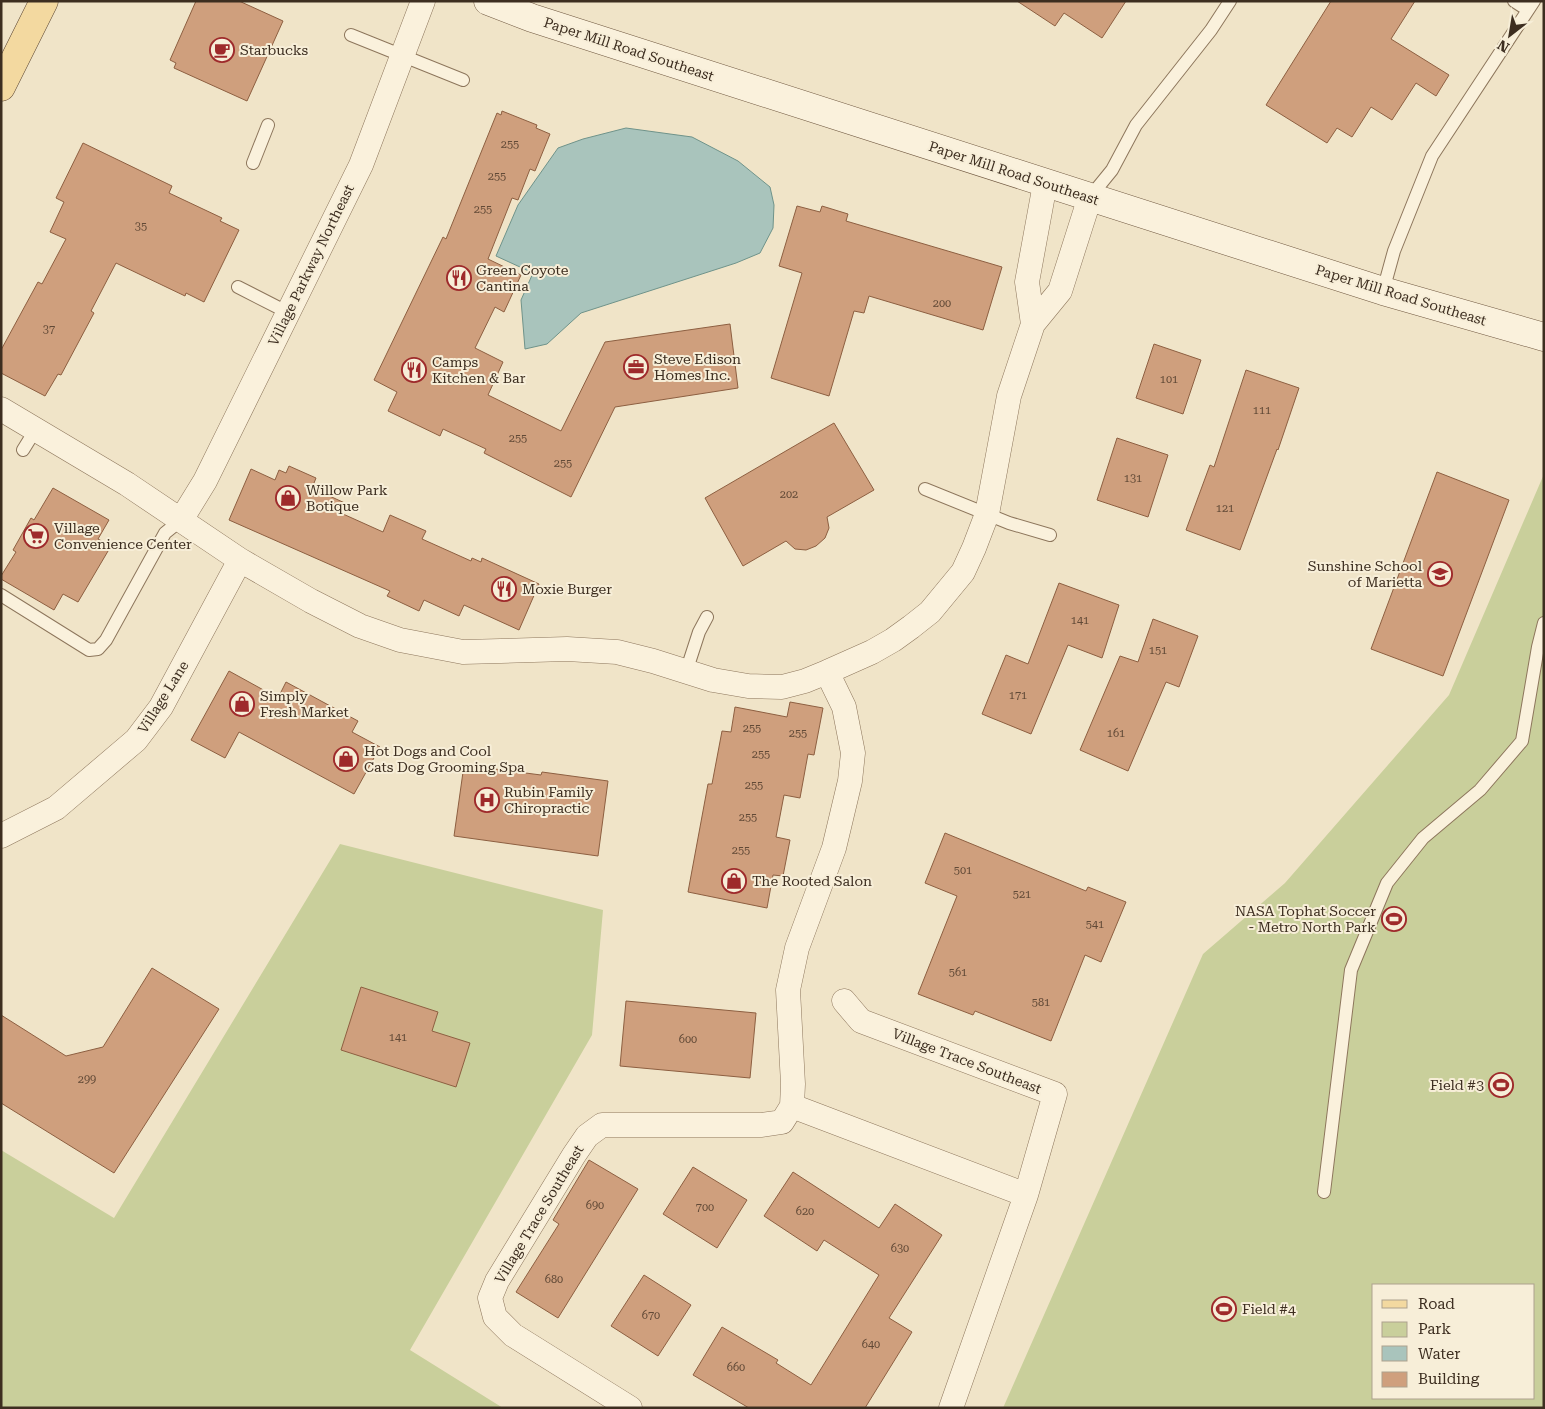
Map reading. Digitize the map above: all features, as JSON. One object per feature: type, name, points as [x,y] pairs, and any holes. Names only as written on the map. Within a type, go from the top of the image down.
[{"type":"main road","points":[[1,87],[44,1]]},
{"type":"street","name":"Village Parkway Northeast","points":[[181,520],[206,481],[361,165],[423,1]]},
{"type":"street","name":"Paper Mill Road Southeast","points":[[488,1],[542,21],[1045,184],[1383,291],[1544,337]]},
{"type":"street","points":[[1033,324],[1027,282],[1045,184]]},
{"type":"street","points":[[1,409],[127,484],[240,560],[311,602],[360,626],[400,640],[463,652],[567,649],[617,652],[653,660],[713,680],[748,686],[782,686],[805,681],[827,672],[860,658],[893,640],[930,612],[963,572],[987,514],[1009,396],[1033,324],[1060,291],[1090,197]]},
{"type":"street","name":"Village Lane","points":[[1,836],[56,808],[136,740],[161,707],[240,560]]},
{"type":"street","points":[[827,672],[844,707],[853,753],[850,781],[834,848],[797,948],[788,990],[793,1084],[792,1106],[1026,1195]]},
{"type":"street","name":"Village Trace Southeast","points":[[844,1001],[861,1021],[1055,1094],[1026,1195],[951,1408]]},
{"type":"street","name":"Village Trace Southeast","points":[[630,1408],[513,1335],[496,1318],[490,1298],[497,1281],[574,1155],[587,1136],[602,1125],[762,1125],[782,1122],[792,1106]]},
{"type":"lane","points":[[1090,197],[1112,170],[1136,125],[1211,30],[1230,1]]},
{"type":"lane","points":[[1383,291],[1394,251],[1432,156],[1531,6],[1514,1]]},
{"type":"lane","points":[[351,35],[463,80]]},
{"type":"lane","points":[[253,163],[268,125]]},
{"type":"lane","points":[[238,287],[288,312]]},
{"type":"lane","points":[[23,450],[36,429]]},
{"type":"lane","points":[[926,490],[1010,523],[1050,535]]},
{"type":"lane","points":[[1,595],[89,650],[98,649],[106,640],[165,534],[181,520]]},
{"type":"lane","points":[[686,672],[699,632],[707,617]]},
{"type":"lane","points":[[1324,1192],[1351,970],[1387,883],[1423,838],[1480,790],[1522,741],[1544,623]]},
{"type":"green space","name":"NASA Tophat Soccer - Metro North Park","points":[[1544,474],[1544,1408],[1003,1408],[1203,954],[1285,883],[1449,695]]},
{"type":"green space","points":[[340,844],[603,910],[592,1035],[410,1350],[503,1408],[1,1408],[1,1150],[114,1218]]},
{"type":"water","points":[[626,128],[692,137],[738,161],[770,187],[774,205],[773,228],[760,253],[736,263],[581,313],[547,344],[525,349],[521,300],[533,273],[496,256],[518,205],[558,148],[583,139]]},
{"type":"building","name":"Starbucks","points":[[196,1],[239,1],[283,21],[247,101],[174,68],[176,63],[170,60]]},
{"type":"building","points":[[1017,1],[1126,1],[1102,38],[1064,13],[1055,26]]},
{"type":"building","points":[[1331,1],[1415,1],[1391,39],[1449,75],[1436,96],[1416,83],[1392,120],[1371,107],[1352,137],[1337,128],[1327,143],[1266,105]]},
{"type":"building","points":[[502,111],[537,125],[536,128],[550,134],[535,171],[530,169],[518,200],[512,198],[488,259],[521,275],[504,312],[495,307],[475,348],[503,362],[488,395],[561,431],[605,342],[730,324],[738,388],[615,407],[571,497],[484,453],[486,449],[443,429],[440,436],[388,411],[397,392],[374,380],[443,237],[446,239],[497,113],[501,115]]},
{"type":"building","points":[[83,143],[172,186],[169,193],[222,218],[220,221],[239,230],[204,302],[186,293],[185,296],[116,263],[91,311],[94,313],[61,375],[58,374],[45,396],[1,373],[1,350],[38,282],[42,284],[66,239],[50,232],[64,202],[56,198]]},
{"type":"building","points":[[797,206],[820,212],[822,206],[848,214],[846,221],[1002,267],[983,330],[869,296],[864,313],[854,311],[829,396],[771,378],[802,273],[779,266]]},
{"type":"building","points":[[1154,344],[1201,360],[1183,414],[1136,398]]},
{"type":"building","points":[[1246,370],[1299,388],[1240,550],[1186,530],[1210,465],[1214,467]]},
{"type":"building","points":[[834,423],[874,490],[827,517],[829,528],[825,538],[816,546],[806,550],[795,549],[786,541],[743,566],[705,498]]},
{"type":"building","points":[[1117,438],[1168,455],[1148,517],[1097,500]]},
{"type":"building","points":[[289,466],[316,478],[312,488],[347,504],[343,514],[383,532],[390,515],[426,531],[422,539],[471,561],[472,558],[481,562],[482,558],[539,584],[519,630],[464,605],[459,616],[424,600],[419,611],[387,596],[390,591],[229,520],[251,469],[275,480],[279,470],[286,473]]},
{"type":"building","name":"Sunshine School of Marietta","points":[[1437,472],[1509,500],[1443,676],[1371,649]]},
{"type":"building","points":[[53,488],[109,520],[98,539],[111,546],[78,602],[63,594],[54,610],[1,579],[16,552],[13,550],[31,518],[34,520]]},
{"type":"building","points":[[1059,583],[1119,605],[1102,658],[1068,645],[1031,734],[982,714],[1006,655],[1028,664]]},
{"type":"building","points":[[1153,619],[1198,636],[1179,687],[1166,682],[1128,771],[1080,750],[1120,656],[1138,662]]},
{"type":"building","points":[[229,671],[278,698],[286,682],[358,721],[352,732],[380,747],[354,794],[239,732],[225,758],[191,740]]},
{"type":"building","points":[[790,702],[823,708],[814,755],[808,754],[800,798],[784,795],[776,837],[790,840],[783,876],[773,875],[767,908],[688,892],[708,784],[712,784],[722,731],[731,732],[735,707],[787,717]]},
{"type":"building","points":[[464,765],[541,775],[542,772],[608,781],[598,856],[454,836]]},
{"type":"building","points":[[945,833],[1086,891],[1088,887],[1126,902],[1101,962],[1085,955],[1051,1041],[975,1011],[973,1015],[918,994],[957,896],[925,883]]},
{"type":"building","points":[[152,968],[219,1009],[114,1173],[1,1103],[1,1015],[66,1056],[103,1047]]},
{"type":"building","points":[[361,987],[438,1012],[432,1031],[470,1043],[456,1087],[341,1050]]},
{"type":"building","points":[[626,1001],[756,1013],[750,1078],[620,1066]]},
{"type":"building","points":[[589,1160],[638,1189],[558,1318],[516,1292],[559,1224],[553,1220]]},
{"type":"building","points":[[693,1167],[747,1200],[717,1248],[663,1214]]},
{"type":"building","points":[[793,1172],[879,1228],[895,1204],[942,1235],[889,1318],[912,1332],[865,1408],[749,1408],[693,1375],[722,1327],[778,1360],[776,1363],[811,1385],[879,1275],[824,1240],[817,1251],[764,1216]]},
{"type":"building","points":[[644,1275],[691,1305],[658,1356],[611,1326]]},
{"type":"place","name":"Starbucks","points":[[222,50]]},
{"type":"place","name":"Green Coyote Cantina","points":[[459,278]]},
{"type":"place","name":"Steve Edison Homes Inc.","points":[[636,367]]},
{"type":"place","name":"Camps Kitchen & Bar","points":[[414,370]]},
{"type":"place","name":"Willow Park Botique","points":[[288,498]]},
{"type":"place","name":"Village Convenience Center","points":[[36,536]]},
{"type":"place","name":"Sunshine School of Marietta","points":[[1440,574]]},
{"type":"place","name":"Moxie Burger","points":[[504,589]]},
{"type":"place","name":"Simply Fresh Market","points":[[242,704]]},
{"type":"place","name":"Hot Dogs and Cool Cats Dog Grooming Spa","points":[[346,759]]},
{"type":"place","name":"Rubin Family Chiropractic","points":[[487,800]]},
{"type":"place","name":"The Rooted Salon","points":[[734,881]]},
{"type":"place","name":"NASA Tophat Soccer - Metro North Park","points":[[1394,919]]},
{"type":"place","name":"Field #3","points":[[1501,1085]]},
{"type":"place","name":"Field #4","points":[[1224,1309]]}]
